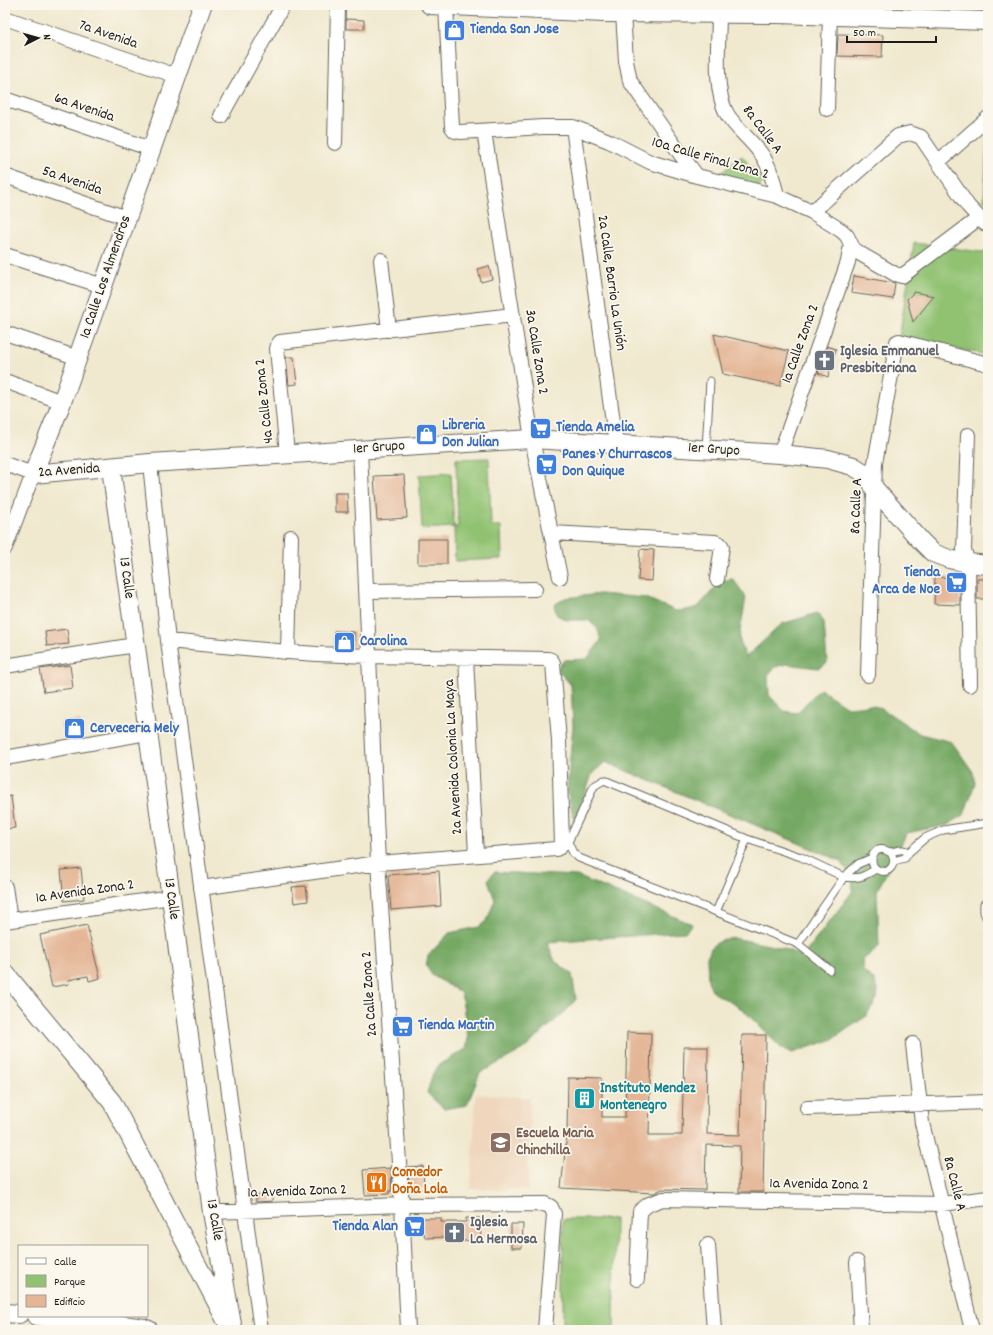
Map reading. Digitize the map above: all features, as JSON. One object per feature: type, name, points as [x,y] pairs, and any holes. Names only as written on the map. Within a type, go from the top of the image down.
[{"type":"street","name":"1a Calle Los Almendros","points":[[5,548],[62,402],[177,76],[204,5]]},
{"type":"street","points":[[221,116],[283,5]]},
{"type":"street","points":[[335,143],[338,5]]},
{"type":"street","points":[[430,5],[604,9],[624,13],[719,14],[778,9],[839,14],[988,21]]},
{"type":"street","name":"10a Calle Final Zona 2","points":[[446,6],[452,127],[455,131],[484,131],[543,126],[573,127],[608,141],[650,162],[697,176],[777,196],[812,212],[842,231],[847,236],[852,247],[895,274],[902,276],[984,221]]},
{"type":"street","points":[[624,13],[626,61],[630,81],[697,176]]},
{"type":"street","name":"8a Calle A","points":[[719,14],[718,84],[722,100],[727,113],[736,126],[764,157],[769,168],[777,196]]},
{"type":"street","points":[[827,109],[839,14]]},
{"type":"street","name":"7a Avenida","points":[[5,18],[177,76]]},
{"type":"street","name":"6a Avenida","points":[[5,99],[151,149]]},
{"type":"street","points":[[938,162],[988,118]]},
{"type":"street","name":"2a Calle, Barrio La Unión","points":[[573,127],[616,444]]},
{"type":"street","name":"3a Calle Zona 2","points":[[484,131],[532,439],[560,577]]},
{"type":"street","points":[[812,212],[898,136],[910,133],[921,137],[968,206],[984,221]]},
{"type":"street","name":"5a Avenida","points":[[5,176],[127,218]]},
{"type":"street","name":"1a Calle Zona 2","points":[[780,454],[852,247]]},
{"type":"street","points":[[5,255],[103,286]]},
{"type":"street","points":[[382,260],[389,330],[513,315]]},
{"type":"street","name":"4a Calle Zona 2","points":[[287,454],[277,349],[280,342],[389,330]]},
{"type":"street","points":[[5,333],[78,358]]},
{"type":"street","name":"8a Calle A","points":[[868,675],[876,463],[897,342],[899,341],[988,364]]},
{"type":"street","points":[[5,381],[62,402]]},
{"type":"street","points":[[968,435],[964,550],[968,563],[970,685]]},
{"type":"street","name":"1er Grupo","points":[[112,468],[150,463],[532,439],[780,454],[828,459],[853,466],[868,476],[874,488],[933,553],[968,563],[988,565]]},
{"type":"street","name":"2a Calle Zona 2","points":[[360,449],[378,863],[402,1205],[408,1330]]},
{"type":"street","points":[[150,463],[168,641],[261,1330]]},
{"type":"street","name":"2a Avenida","points":[[5,464],[33,474],[112,468]]},
{"type":"street","name":"13 Calle","points":[[112,468],[147,733],[171,897],[212,1212],[232,1330]]},
{"type":"street","points":[[552,533],[715,542],[720,544],[722,547],[717,579]]},
{"type":"street","points":[[288,652],[291,537]]},
{"type":"street","points":[[366,591],[535,589]]},
{"type":"street","points":[[168,641],[288,652],[370,656],[548,659],[553,663],[559,741],[562,844],[560,847],[556,849],[378,863],[201,888]]},
{"type":"street","points":[[5,666],[135,645]]},
{"type":"street","name":"2a Avenida Colonia La Maya","points":[[466,658],[476,855]]},
{"type":"street","points":[[5,758],[147,733]]},
{"type":"street","points":[[5,887],[8,921]]},
{"type":"street","name":"1a Avenida Zona 2","points":[[8,921],[171,897]]},
{"type":"street","points":[[5,973],[112,1102],[232,1330]]},
{"type":"street","name":"8a Calle A","points":[[913,1044],[922,1123],[972,1330]]},
{"type":"street","points":[[807,1108],[988,1102]]},
{"type":"street","name":"1a Avenida Zona 2","points":[[637,1279],[640,1210],[663,1199],[942,1204],[988,1198]]},
{"type":"street","name":"1a Avenida Zona 2","points":[[212,1212],[402,1205],[545,1204],[551,1208],[554,1214],[545,1330]]},
{"type":"street","points":[[708,1245],[714,1330]]},
{"type":"street","points":[[857,1262],[862,1330]]},
{"type":"street","points":[[5,1313],[18,1314]]},
{"type":"street","points":[[44,1317],[146,1329]]},
{"type":"lane","points":[[706,449],[710,381]]},
{"type":"lane","points":[[830,970],[798,944],[580,858],[573,853],[568,842],[594,786],[604,780],[747,839],[801,857],[844,877],[863,877],[876,869]]},
{"type":"lane","points":[[894,861],[905,858],[909,852],[925,838],[943,830],[988,823]]},
{"type":"lane","points":[[716,912],[747,839]]},
{"type":"lane","points":[[885,849],[890,852],[894,861],[892,867],[887,871],[876,869],[872,864],[874,853],[885,849]]},
{"type":"lane","points":[[890,852],[901,849],[909,852]]},
{"type":"lane","points":[[798,944],[844,877],[858,864],[872,858]]},
{"type":"lane","points":[[988,901],[984,904],[984,911],[985,916],[988,919]]},
{"type":"shaded area","name":"Escuela Maria Chinchilla","points":[[476,1094],[530,1098],[528,1190],[471,1189]]},
{"type":"shaded area","points":[[498,1215],[499,1241],[483,1241],[483,1216]]},
{"type":"green space","points":[[988,121],[988,201],[984,201]]},
{"type":"green space","points":[[742,156],[764,182],[757,188],[722,179],[721,173]]},
{"type":"green space","points":[[914,243],[988,253],[988,355],[899,338]]},
{"type":"green space","points":[[489,458],[491,526],[501,526],[502,559],[455,561],[454,527],[458,527],[456,459]]},
{"type":"green space","points":[[451,473],[454,527],[422,529],[419,475]]},
{"type":"green space","points":[[733,579],[746,597],[739,638],[746,657],[782,624],[817,613],[824,622],[827,663],[818,668],[786,664],[775,667],[768,675],[769,695],[784,711],[797,713],[820,689],[847,707],[870,705],[881,708],[920,734],[952,742],[973,772],[975,783],[964,815],[947,825],[907,833],[877,891],[879,946],[863,960],[863,971],[874,980],[878,989],[877,999],[865,1017],[831,1040],[792,1053],[780,1047],[742,1009],[713,992],[708,981],[707,957],[712,946],[722,940],[734,938],[783,948],[803,956],[852,892],[853,880],[841,861],[605,762],[592,774],[575,824],[567,790],[573,725],[571,685],[557,669],[564,660],[587,659],[601,640],[597,628],[588,620],[567,620],[557,615],[554,605],[565,598],[600,594],[646,598],[676,611],[687,610],[698,607],[722,580]]},
{"type":"green space","points":[[494,872],[577,876],[692,924],[685,932],[547,942],[555,961],[572,974],[576,999],[569,1008],[524,1049],[480,1073],[467,1105],[444,1109],[427,1093],[433,1073],[440,1064],[466,1049],[468,1038],[461,993],[432,975],[426,966],[428,956],[449,933],[479,927],[487,920],[495,900],[488,880]]},
{"type":"green space","points":[[563,1219],[615,1219],[614,1330],[563,1330]]},
{"type":"building","points":[[949,5],[988,5],[988,10],[949,9]]},
{"type":"building","points":[[346,19],[364,20],[364,29],[346,29]]},
{"type":"building","points":[[838,34],[883,35],[882,57],[837,56]]},
{"type":"building","points":[[489,266],[492,279],[481,282],[478,269]]},
{"type":"building","points":[[854,276],[895,283],[893,299],[851,293]]},
{"type":"building","points":[[914,292],[934,296],[913,322],[907,299]]},
{"type":"building","points":[[714,334],[789,351],[780,386],[723,374]]},
{"type":"building","name":"Iglesia Emmanuel Presbiteriana","points":[[827,346],[836,349],[828,377],[818,373]]},
{"type":"building","points":[[286,357],[294,357],[297,384],[289,385]]},
{"type":"building","points":[[538,421],[547,421],[547,429],[539,429]]},
{"type":"building","name":"Panes Y Churrascos Don Quique","points":[[544,456],[554,456],[554,472],[547,472]]},
{"type":"building","points":[[404,475],[407,518],[377,520],[374,476]]},
{"type":"building","points":[[335,493],[347,493],[348,512],[335,512]]},
{"type":"building","points":[[418,539],[447,539],[447,564],[418,564]]},
{"type":"building","points":[[640,549],[654,550],[652,581],[638,580]]},
{"type":"building","points":[[935,577],[960,578],[960,605],[934,604]]},
{"type":"building","points":[[977,579],[988,579],[988,599],[977,599]]},
{"type":"building","points":[[67,629],[69,644],[47,646],[45,632]]},
{"type":"building","name":"Carolina","points":[[334,631],[354,632],[354,647],[334,646]]},
{"type":"building","points":[[70,665],[73,688],[44,692],[40,669]]},
{"type":"building","name":"Cerveceria Mely","points":[[80,720],[83,735],[69,737],[66,722]]},
{"type":"building","points":[[11,796],[15,828],[5,829],[5,797]]},
{"type":"building","points":[[81,868],[84,899],[64,901],[61,870]]},
{"type":"building","points":[[439,871],[441,906],[391,910],[388,875]]},
{"type":"building","points":[[306,886],[308,901],[294,903],[292,887]]},
{"type":"building","points":[[87,925],[100,978],[89,981],[88,976],[68,980],[69,984],[52,987],[40,935]]},
{"type":"building","name":"Tienda Martin","points":[[409,1019],[410,1031],[398,1032],[398,1020]]},
{"type":"building","name":"Instituto Mendez Montenegro","points":[[627,1032],[651,1033],[649,1135],[682,1135],[684,1047],[708,1047],[707,1134],[740,1135],[742,1035],[766,1035],[763,1192],[739,1192],[740,1146],[706,1145],[705,1190],[662,1189],[654,1193],[561,1188],[567,1134],[568,1077],[602,1078],[602,1117],[625,1117]]},
{"type":"building","points":[[423,1166],[424,1189],[409,1190],[408,1167]]},
{"type":"building","name":"Comedor Doña Lola","points":[[391,1168],[392,1191],[389,1191],[389,1194],[365,1195],[363,1170]]},
{"type":"building","points":[[256,1195],[272,1195],[272,1201],[256,1202]]},
{"type":"building","points":[[411,1218],[441,1218],[441,1222],[466,1222],[466,1218],[480,1218],[481,1240],[447,1242],[447,1237],[425,1238],[424,1233],[412,1232]]},
{"type":"building","points":[[511,1224],[523,1224],[522,1248],[511,1248]]},
{"type":"place","name":"Tienda San Jose","points":[[455,30]]},
{"type":"place","name":"Iglesia Emmanuel Presbiteriana","points":[[825,361]]},
{"type":"place","name":"Tienda Amelia","points":[[540,428]]},
{"type":"place","name":"Libreria Don Julian","points":[[426,435]]},
{"type":"place","name":"Panes Y Churrascos Don Quique","points":[[547,464]]},
{"type":"place","name":"Tienda Arca de Noe","points":[[956,582]]},
{"type":"place","name":"Carolina","points":[[344,642]]},
{"type":"place","name":"Cerveceria Mely","points":[[75,729]]},
{"type":"place","name":"Tienda Martin","points":[[402,1026]]},
{"type":"place","name":"Instituto Mendez Montenegro","points":[[585,1098]]},
{"type":"place","name":"Escuela Maria Chinchilla","points":[[501,1143]]},
{"type":"place","name":"Comedor Doña Lola","points":[[376,1182]]},
{"type":"place","name":"Tienda Alan","points":[[414,1227]]},
{"type":"place","name":"Iglesia La Hermosa","points":[[454,1232]]}]
